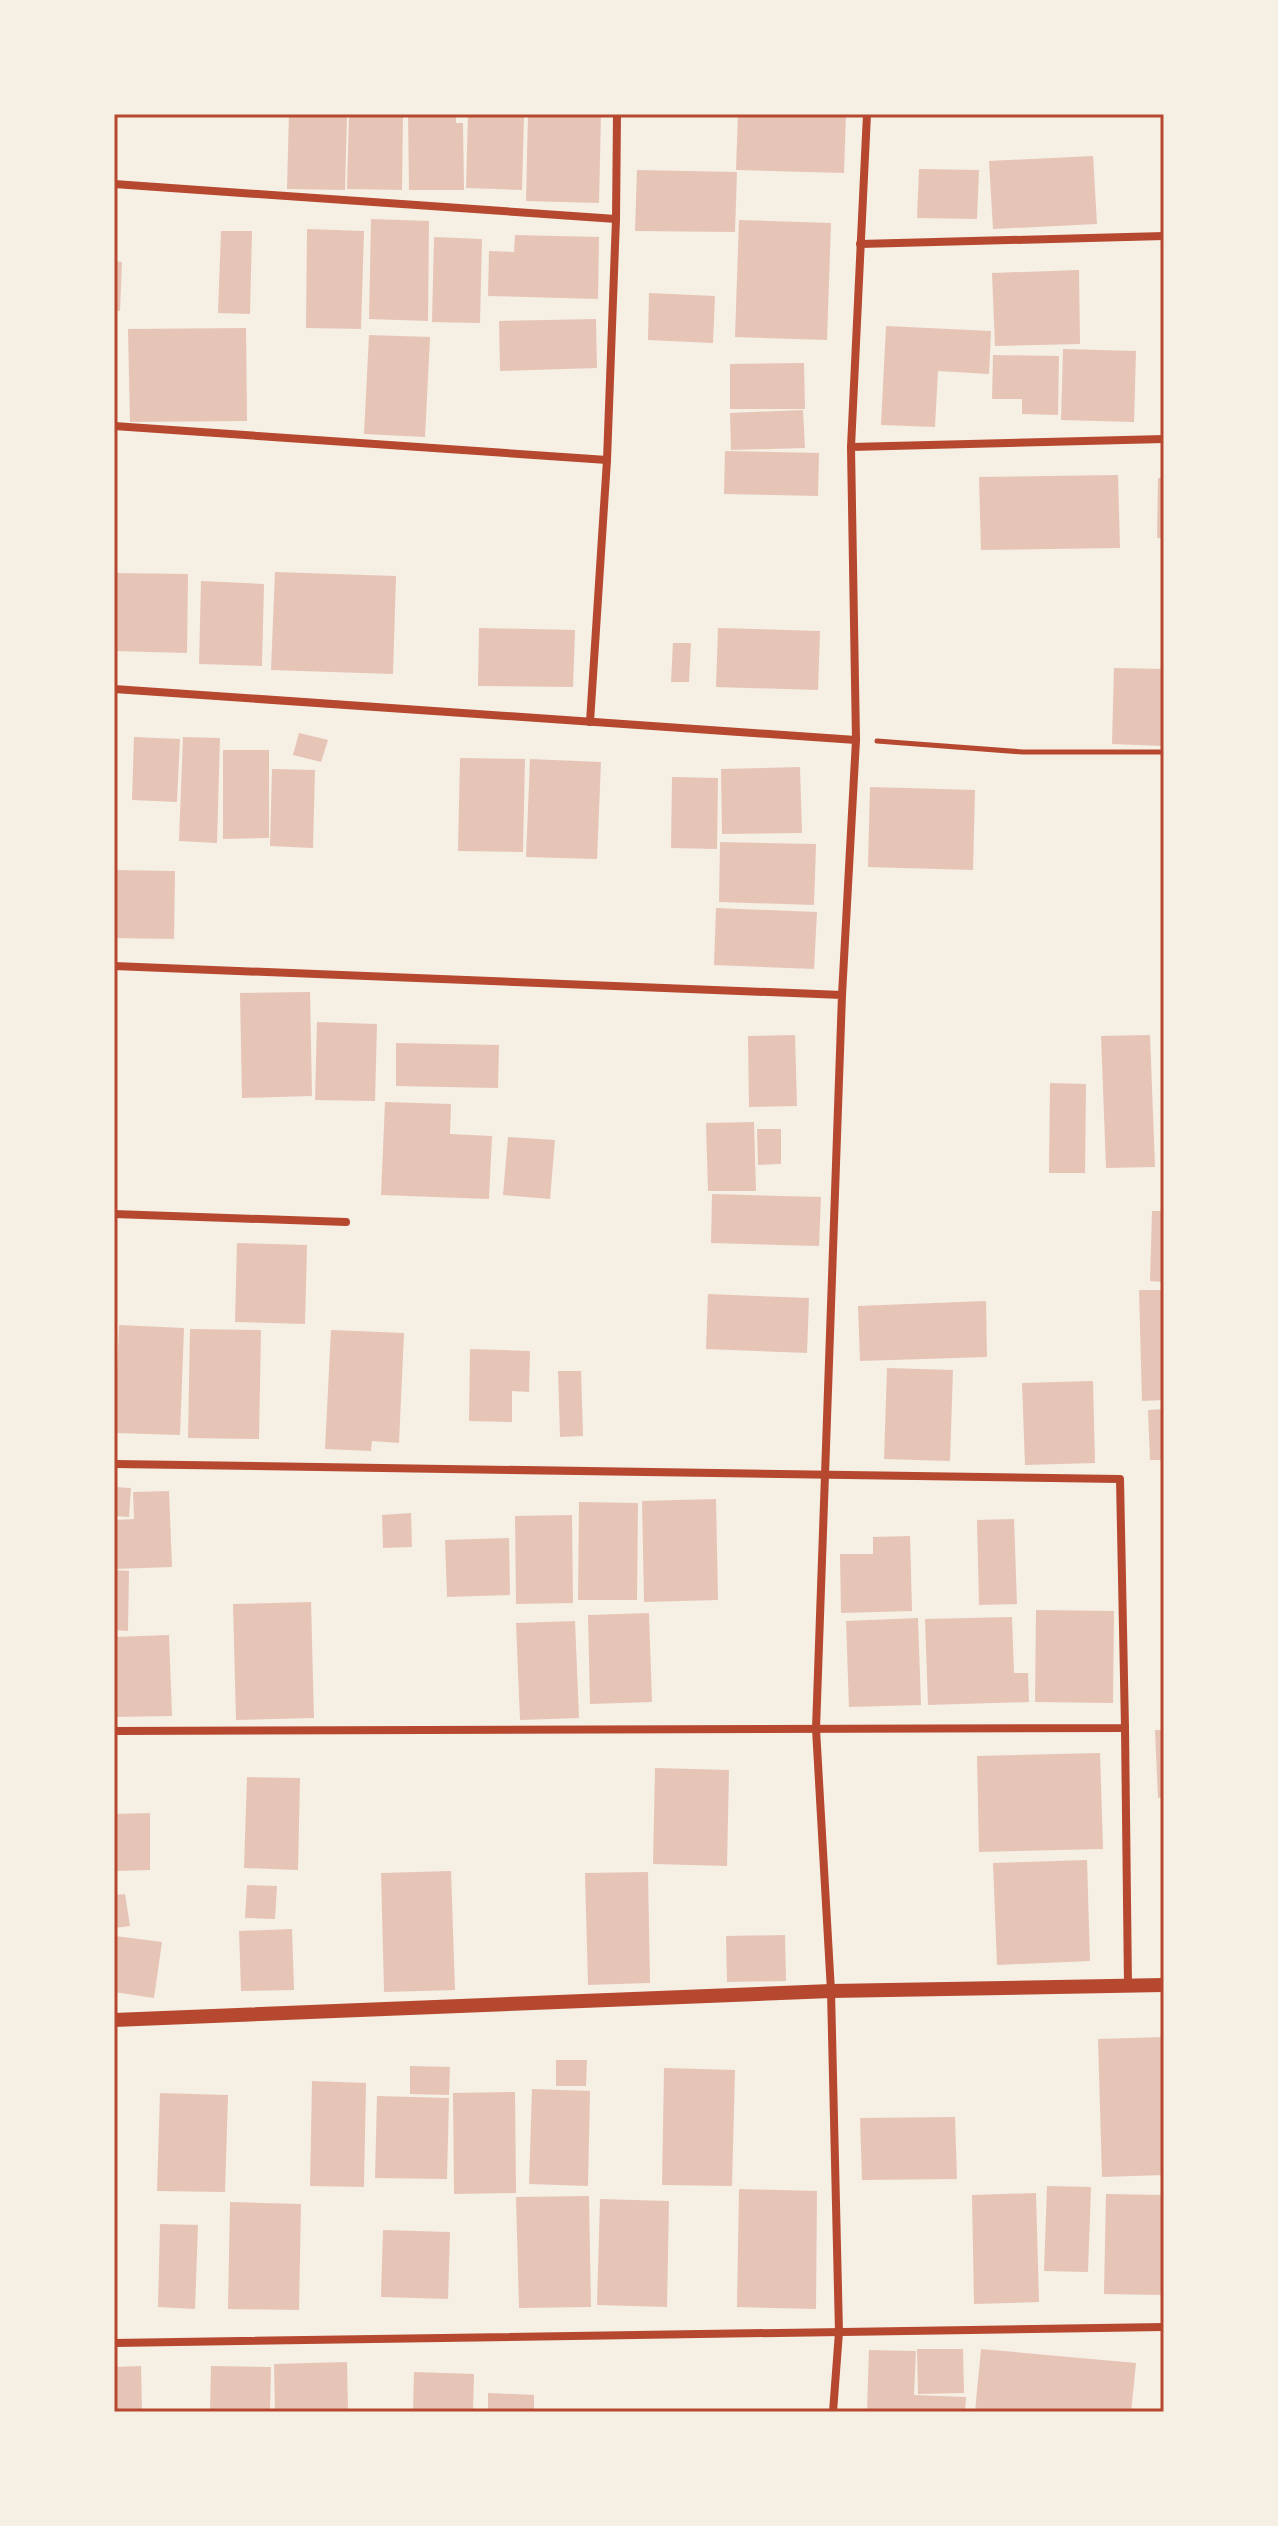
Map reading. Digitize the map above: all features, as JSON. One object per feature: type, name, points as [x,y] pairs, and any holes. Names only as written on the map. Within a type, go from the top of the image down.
[{"type":"street","points":[[590,722],[607,460],[617,114]]},
{"type":"street","points":[[833,2412],[839,2332],[831,1991],[816,1729],[842,995],[856,740],[851,447],[867,114]]},
{"type":"street","points":[[114,184],[616,219]]},
{"type":"street","points":[[860,244],[1164,236]]},
{"type":"street","points":[[114,426],[607,460]]},
{"type":"street","points":[[851,447],[1164,439]]},
{"type":"street","points":[[114,689],[856,740]]},
{"type":"street","points":[[114,966],[842,995]]},
{"type":"street","points":[[114,1214],[346,1222]]},
{"type":"street","points":[[114,1464],[1120,1479],[1128,1986]]},
{"type":"street","points":[[114,1731],[1125,1728]]},
{"type":"street","points":[[114,2020],[831,1991],[1164,1985]]},
{"type":"street","points":[[114,2343],[1164,2327]]},
{"type":"path","points":[[856,740],[1023,752],[1164,752]]},
{"type":"building","points":[[289,114],[347,114],[345,190],[287,189]]},
{"type":"building","points":[[349,114],[403,114],[402,190],[347,189]]},
{"type":"building","points":[[408,114],[456,114],[456,123],[463,123],[464,190],[409,190]]},
{"type":"building","points":[[468,114],[524,116],[522,190],[466,188]]},
{"type":"building","points":[[528,114],[601,114],[599,203],[526,201]]},
{"type":"building","points":[[738,114],[846,114],[844,173],[736,170]]},
{"type":"building","points":[[1093,156],[1097,224],[993,229],[989,161]]},
{"type":"building","points":[[919,169],[979,170],[977,219],[917,218]]},
{"type":"building","points":[[637,170],[737,172],[735,232],[635,231]]},
{"type":"building","points":[[371,219],[429,221],[428,321],[369,319]]},
{"type":"building","points":[[739,220],[831,223],[827,340],[735,337]]},
{"type":"building","points":[[307,229],[364,231],[361,329],[306,328]]},
{"type":"building","points":[[221,231],[252,231],[250,314],[218,313]]},
{"type":"building","points":[[515,235],[599,237],[598,299],[488,296],[489,251],[514,252]]},
{"type":"building","points":[[434,237],[482,239],[480,323],[432,322]]},
{"type":"building","points":[[114,261],[122,262],[120,311],[114,310]]},
{"type":"building","points":[[1079,270],[1080,344],[995,346],[992,273]]},
{"type":"building","points":[[649,293],[715,296],[713,343],[648,340]]},
{"type":"building","points":[[596,319],[597,368],[500,371],[499,321]]},
{"type":"building","points":[[886,326],[991,331],[989,374],[938,371],[935,427],[881,425]]},
{"type":"building","points":[[246,328],[247,421],[130,422],[128,329]]},
{"type":"building","points":[[369,335],[430,337],[425,437],[364,434]]},
{"type":"building","points":[[1063,349],[1136,351],[1134,422],[1061,420]]},
{"type":"building","points":[[993,355],[1059,356],[1058,415],[1022,414],[1022,399],[992,399]]},
{"type":"building","points":[[804,363],[805,409],[730,409],[730,364]]},
{"type":"building","points":[[803,410],[805,448],[731,450],[730,413]]},
{"type":"building","points":[[725,451],[819,453],[818,496],[724,494]]},
{"type":"building","points":[[1118,475],[1120,548],[981,550],[979,477]]},
{"type":"building","points":[[1158,478],[1164,478],[1164,538],[1157,538]]},
{"type":"building","points":[[275,572],[396,576],[393,674],[271,670]]},
{"type":"building","points":[[114,573],[188,574],[187,653],[114,651]]},
{"type":"building","points":[[201,581],[264,584],[262,666],[199,664]]},
{"type":"building","points":[[479,628],[575,630],[573,687],[478,686]]},
{"type":"building","points":[[718,628],[820,631],[818,690],[716,687]]},
{"type":"building","points":[[673,643],[691,643],[689,682],[671,682]]},
{"type":"building","points":[[1114,668],[1164,669],[1164,746],[1112,744]]},
{"type":"building","points":[[299,733],[328,740],[321,762],[293,755]]},
{"type":"building","points":[[134,737],[180,739],[177,802],[132,800]]},
{"type":"building","points":[[183,737],[220,738],[217,843],[179,841]]},
{"type":"building","points":[[223,750],[269,750],[269,838],[223,839]]},
{"type":"building","points":[[460,758],[525,759],[523,852],[458,851]]},
{"type":"building","points":[[530,759],[601,762],[597,859],[526,857]]},
{"type":"building","points":[[800,767],[802,833],[722,834],[721,769]]},
{"type":"building","points":[[272,769],[315,770],[313,848],[270,846]]},
{"type":"building","points":[[672,777],[718,778],[717,849],[671,848]]},
{"type":"building","points":[[870,787],[975,790],[973,870],[868,867]]},
{"type":"building","points":[[720,842],[816,844],[814,905],[719,902]]},
{"type":"building","points":[[114,870],[175,871],[174,939],[114,938]]},
{"type":"building","points":[[716,908],[817,912],[814,969],[714,965]]},
{"type":"building","points":[[310,992],[312,1096],[242,1098],[240,993]]},
{"type":"building","points":[[317,1022],[377,1024],[375,1101],[315,1100]]},
{"type":"building","points":[[795,1035],[797,1106],[749,1107],[748,1036]]},
{"type":"building","points":[[1150,1035],[1155,1167],[1106,1168],[1101,1036]]},
{"type":"building","points":[[396,1043],[499,1045],[498,1088],[396,1086]]},
{"type":"building","points":[[1050,1083],[1086,1084],[1085,1173],[1049,1173]]},
{"type":"building","points":[[385,1102],[451,1104],[450,1134],[492,1136],[489,1199],[381,1195]]},
{"type":"building","points":[[754,1122],[756,1191],[708,1191],[706,1123]]},
{"type":"building","points":[[757,1129],[781,1129],[781,1164],[758,1165]]},
{"type":"building","points":[[508,1137],[555,1140],[550,1199],[503,1195]]},
{"type":"building","points":[[712,1194],[821,1197],[819,1246],[711,1243]]},
{"type":"building","points":[[1152,1211],[1164,1211],[1164,1282],[1150,1281]]},
{"type":"building","points":[[237,1243],[307,1245],[305,1324],[235,1322]]},
{"type":"building","points":[[1139,1290],[1164,1290],[1164,1400],[1142,1401]]},
{"type":"building","points":[[708,1294],[809,1298],[807,1353],[706,1349]]},
{"type":"building","points":[[986,1301],[987,1357],[860,1361],[858,1306]]},
{"type":"building","points":[[119,1325],[184,1328],[180,1435],[115,1433]]},
{"type":"building","points":[[190,1329],[261,1330],[259,1439],[188,1438]]},
{"type":"building","points":[[331,1330],[404,1333],[399,1443],[372,1441],[371,1451],[325,1449]]},
{"type":"building","points":[[470,1349],[530,1351],[529,1392],[512,1391],[512,1422],[469,1421]]},
{"type":"building","points":[[887,1368],[953,1370],[950,1461],[884,1459]]},
{"type":"building","points":[[558,1371],[581,1371],[583,1436],[560,1437]]},
{"type":"building","points":[[1093,1381],[1095,1463],[1025,1465],[1022,1383]]},
{"type":"building","points":[[1164,1409],[1164,1460],[1150,1460],[1148,1410]]},
{"type":"building","points":[[114,1487],[131,1488],[129,1517],[114,1516]]},
{"type":"building","points":[[169,1491],[172,1567],[114,1569],[114,1520],[134,1519],[133,1492]]},
{"type":"building","points":[[716,1499],[718,1600],[644,1602],[642,1501]]},
{"type":"building","points":[[579,1502],[638,1503],[637,1600],[578,1600]]},
{"type":"building","points":[[411,1513],[412,1547],[383,1548],[382,1515]]},
{"type":"building","points":[[572,1515],[573,1603],[516,1604],[515,1516]]},
{"type":"building","points":[[1014,1519],[1017,1604],[979,1605],[977,1520]]},
{"type":"building","points":[[910,1536],[912,1611],[841,1613],[840,1554],[873,1554],[873,1537]]},
{"type":"building","points":[[509,1538],[510,1595],[447,1597],[445,1540]]},
{"type":"building","points":[[114,1570],[129,1571],[128,1631],[114,1630]]},
{"type":"building","points":[[311,1602],[314,1718],[236,1720],[233,1604]]},
{"type":"building","points":[[1036,1610],[1114,1611],[1113,1703],[1035,1702]]},
{"type":"building","points":[[649,1613],[652,1702],[590,1704],[588,1615]]},
{"type":"building","points":[[1012,1617],[1014,1673],[1028,1673],[1029,1702],[928,1705],[925,1619]]},
{"type":"building","points":[[918,1618],[921,1705],[849,1707],[846,1621]]},
{"type":"building","points":[[575,1621],[579,1718],[520,1720],[516,1623]]},
{"type":"building","points":[[169,1635],[172,1716],[114,1717],[114,1637]]},
{"type":"building","points":[[1155,1730],[1164,1730],[1164,1797],[1158,1798]]},
{"type":"building","points":[[1100,1753],[1103,1849],[979,1852],[977,1756]]},
{"type":"building","points":[[655,1768],[729,1770],[727,1866],[653,1864]]},
{"type":"building","points":[[247,1777],[300,1778],[298,1870],[244,1868]]},
{"type":"building","points":[[150,1813],[150,1870],[114,1871],[114,1814]]},
{"type":"building","points":[[1087,1860],[1090,1961],[997,1965],[993,1863]]},
{"type":"building","points":[[451,1871],[455,1990],[384,1992],[381,1873]]},
{"type":"building","points":[[648,1872],[650,1983],[588,1985],[585,1873]]},
{"type":"building","points":[[247,1885],[277,1886],[275,1919],[245,1918]]},
{"type":"building","points":[[125,1894],[130,1926],[114,1928],[114,1895]]},
{"type":"building","points":[[292,1929],[294,1990],[241,1991],[239,1931]]},
{"type":"building","points":[[785,1935],[786,1981],[727,1982],[726,1936]]},
{"type":"building","points":[[115,1936],[162,1942],[154,1998],[114,1992]]},
{"type":"building","points":[[1164,2037],[1164,2175],[1102,2177],[1098,2039]]},
{"type":"building","points":[[556,2060],[587,2060],[586,2086],[556,2086]]},
{"type":"building","points":[[410,2066],[450,2067],[449,2095],[410,2094]]},
{"type":"building","points":[[664,2068],[735,2070],[732,2186],[662,2185]]},
{"type":"building","points":[[312,2081],[366,2083],[364,2187],[310,2186]]},
{"type":"building","points":[[532,2089],[590,2091],[588,2186],[529,2184]]},
{"type":"building","points":[[515,2092],[516,2193],[454,2194],[453,2093]]},
{"type":"building","points":[[160,2093],[228,2095],[225,2192],[157,2191]]},
{"type":"building","points":[[377,2096],[449,2098],[447,2179],[375,2178]]},
{"type":"building","points":[[955,2117],[957,2179],[862,2180],[860,2118]]},
{"type":"building","points":[[1047,2186],[1091,2187],[1088,2272],[1044,2271]]},
{"type":"building","points":[[739,2189],[817,2191],[816,2309],[737,2307]]},
{"type":"building","points":[[1036,2193],[1039,2302],[974,2304],[972,2195]]},
{"type":"building","points":[[1106,2194],[1164,2195],[1164,2295],[1104,2294]]},
{"type":"building","points":[[589,2196],[591,2307],[519,2308],[516,2197]]},
{"type":"building","points":[[600,2199],[669,2201],[667,2307],[597,2305]]},
{"type":"building","points":[[230,2202],[301,2204],[299,2310],[228,2309]]},
{"type":"building","points":[[160,2224],[198,2225],[195,2309],[158,2307]]},
{"type":"building","points":[[383,2230],[450,2232],[448,2299],[381,2297]]},
{"type":"building","points":[[917,2349],[963,2349],[964,2393],[918,2394]]},
{"type":"building","points":[[981,2349],[1136,2363],[1131,2412],[975,2412]]},
{"type":"building","points":[[869,2350],[916,2351],[914,2395],[966,2397],[965,2412],[867,2412]]},
{"type":"building","points":[[347,2362],[348,2412],[275,2412],[274,2364]]},
{"type":"building","points":[[141,2366],[142,2412],[114,2412],[114,2367]]},
{"type":"building","points":[[211,2366],[271,2367],[270,2412],[210,2412]]},
{"type":"building","points":[[414,2372],[474,2374],[473,2412],[413,2412]]},
{"type":"building","points":[[488,2393],[534,2395],[534,2412],[488,2412]]}]
